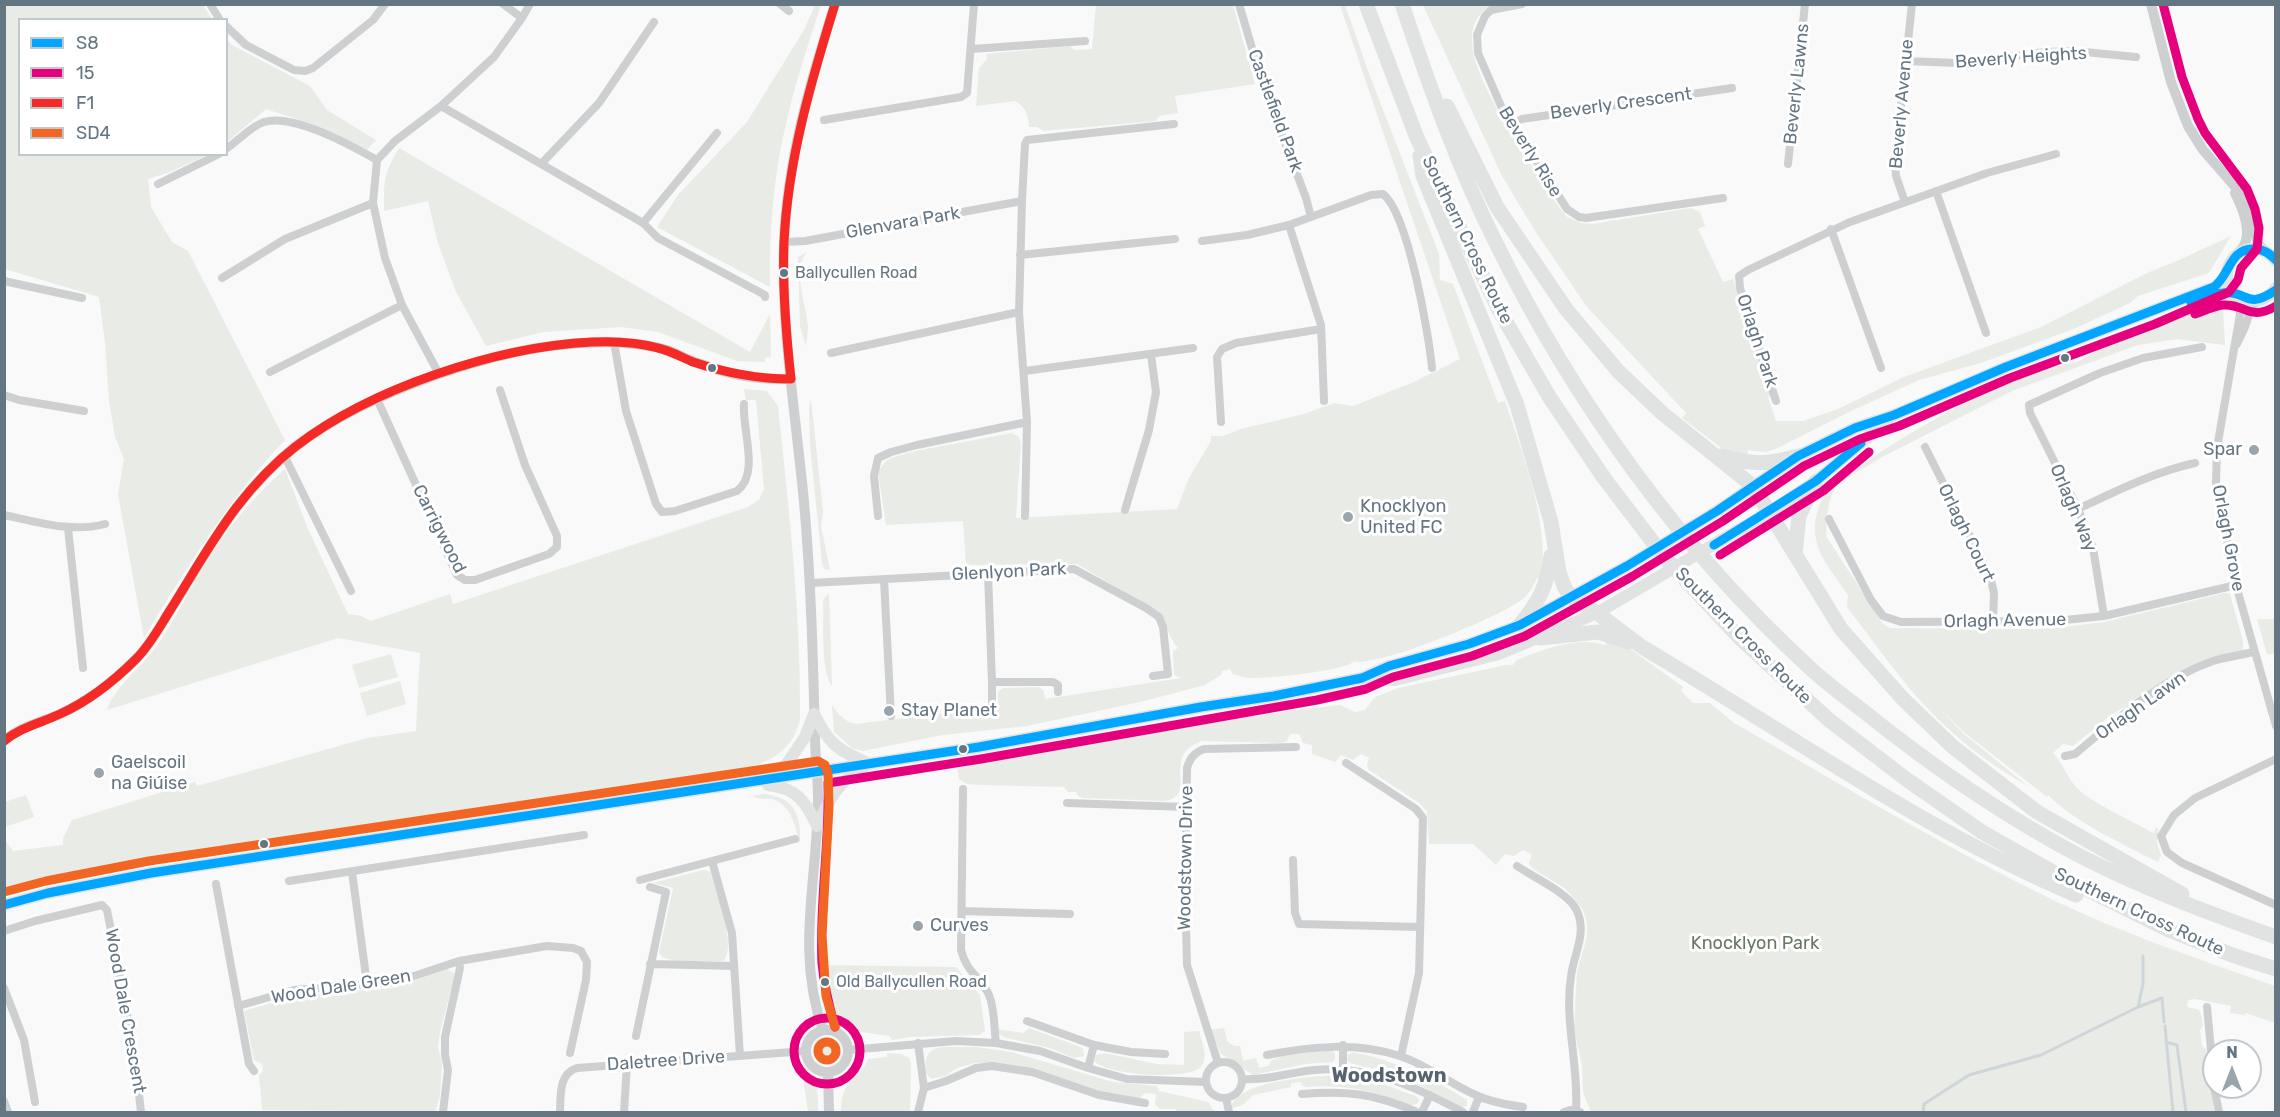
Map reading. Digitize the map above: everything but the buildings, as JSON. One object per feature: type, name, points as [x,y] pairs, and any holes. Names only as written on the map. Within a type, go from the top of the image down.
[{"type":"highway","name":"Southern Cross Route","points":[[1366,4],[1417,138],[1499,310],[1550,398],[1604,478],[1665,558],[1740,638],[1829,720],[1906,779],[1972,825],[2060,876],[2169,930],[2232,955],[2276,969]]},
{"type":"highway","name":"Southern Cross Route","points":[[1402,4],[1456,156],[1493,238],[1526,303],[1574,384],[1640,480],[1730,588],[1811,670],[1941,771],[2018,821],[2081,856],[2158,893],[2276,937]]},
{"type":"highway","points":[[1413,36],[1497,207],[1566,309],[1617,371],[1662,413],[1753,486],[1841,629],[1903,699],[1953,747],[2037,812],[2235,922]]},
{"type":"highway","points":[[1417,138],[1423,176],[1517,405],[1551,522],[1559,572],[1570,597],[1597,613],[1642,647],[1943,830],[2045,882],[2169,930]]},
{"type":"highway","points":[[1713,454],[1747,463],[1771,464],[1798,456]]},
{"type":"highway","points":[[1795,554],[1799,516],[1816,481]]},
{"type":"highway","points":[[1520,625],[1536,604],[1548,579],[1553,543]]},
{"type":"highway","points":[[1540,638],[1598,632],[1642,647]]},
{"type":"main road","points":[[2237,295],[2228,284],[2227,275],[2230,262],[2240,252],[2253,249],[2265,251],[2276,261]]},
{"type":"main road","points":[[4,905],[48,893],[151,873],[816,773],[1274,696],[1362,678],[1389,666],[1469,644],[1520,625],[1627,566],[1717,511],[1798,456],[1855,428],[1894,415],[2006,367],[2219,285],[2227,275]]},
{"type":"main road","points":[[2151,313],[2221,294],[2237,295],[2247,300],[2262,300],[2275,290]]},
{"type":"main road","points":[[1362,678],[1395,680],[1499,654],[1597,613],[1771,512],[1816,481],[1894,415]]},
{"type":"main road","points":[[814,714],[826,736],[838,749],[869,764]]},
{"type":"main road","points":[[752,783],[786,765],[805,737],[814,714]]},
{"type":"main road","points":[[817,826],[827,804],[839,787],[858,770],[869,764]]},
{"type":"main road","points":[[752,783],[782,787],[796,794],[810,809],[817,826]]},
{"type":"street","points":[[210,4],[218,18]]},
{"type":"street","points":[[228,28],[246,45],[294,70],[304,71],[313,68],[373,20],[385,4]]},
{"type":"street","points":[[503,4],[522,18]]},
{"type":"street","points":[[439,374],[402,305],[385,258],[373,202],[377,160],[395,141],[441,106],[494,57],[530,4]]},
{"type":"street","points":[[780,4],[789,11]]},
{"type":"street","points":[[823,1030],[814,1003],[808,950],[808,921],[817,826],[810,583],[784,303],[784,242],[789,189],[797,142],[813,75],[835,4]]},
{"type":"street","points":[[824,120],[961,97],[967,93],[974,4]]},
{"type":"street","name":"Castlefield Park","points":[[1239,4],[1260,76],[1311,217]]},
{"type":"street","name":"Beverly Rise","points":[[1522,4],[1491,10],[1480,24],[1476,42],[1480,61],[1501,106],[1563,205],[1579,217],[1594,217],[1723,198]]},
{"type":"street","name":"Beverly Lawns","points":[[1788,164],[1805,4]]},
{"type":"street","name":"Beverly Avenue","points":[[1905,202],[1895,170],[1912,4]]},
{"type":"street","points":[[2151,4],[2171,82],[2188,126],[2203,150],[2248,202],[2258,244],[2265,251]]},
{"type":"street","points":[[542,163],[599,103],[654,21]]},
{"type":"street","points":[[972,49],[1086,41]]},
{"type":"street","name":"Beverly Heights","points":[[1906,61],[1957,63],[2045,52],[2074,51],[2136,57]]},
{"type":"street","name":"Beverly Crescent","points":[[1512,124],[1522,119],[1732,88]]},
{"type":"street","points":[[441,106],[643,223],[658,238],[765,297]]},
{"type":"street","points":[[228,148],[262,122],[277,120],[295,123],[351,145],[377,160]]},
{"type":"street","points":[[1025,516],[1028,422],[1019,312],[1025,144],[1027,140],[1174,124]]},
{"type":"street","points":[[643,223],[717,133]]},
{"type":"street","name":"Orlagh Park","points":[[1776,401],[1740,288],[1739,276],[1831,229],[1999,170],[2056,154]]},
{"type":"street","points":[[158,184],[215,156]]},
{"type":"street","points":[[2232,184],[2245,217],[2246,242],[2240,252]]},
{"type":"street","points":[[1936,191],[1986,333]]},
{"type":"street","points":[[1202,241],[1289,225],[1371,195],[1383,194],[1395,207],[1423,304],[1432,368]]},
{"type":"street","name":"Glenvara Park","points":[[784,242],[805,241],[1022,201]]},
{"type":"street","points":[[222,278],[285,239],[373,202]]},
{"type":"street","points":[[1289,225],[1321,330],[1324,401]]},
{"type":"street","points":[[1831,229],[1881,368]]},
{"type":"street","points":[[1020,255],[1175,239]]},
{"type":"street","points":[[4,281],[82,298]]},
{"type":"street","name":"Orlagh Grove","points":[[2237,295],[2240,307],[2217,448],[2216,484],[2236,585],[2276,726]]},
{"type":"street","name":"Orlagh Grove","points":[[2235,347],[2252,306],[2262,300]]},
{"type":"street","points":[[270,372],[402,305]]},
{"type":"street","points":[[831,353],[1019,312]]},
{"type":"street","points":[[1221,422],[1217,357],[1222,349],[1236,343],[1321,330]]},
{"type":"street","points":[[4,741],[34,724],[73,708],[101,690],[137,658],[156,633],[232,514],[256,485],[302,441],[377,399],[439,374],[488,360],[545,347],[614,342],[644,345],[668,351],[696,363],[742,377],[790,379]]},
{"type":"street","points":[[614,342],[626,411],[656,504],[662,512],[675,511],[737,491],[744,486],[749,471],[744,404]]},
{"type":"street","name":"Orlagh Way","points":[[2104,616],[2093,548],[2078,509],[2030,413],[2029,405],[2100,373],[2143,358],[2202,347]]},
{"type":"street","points":[[1025,371],[1192,348]]},
{"type":"street","points":[[1125,510],[1149,430],[1156,392],[1151,355]]},
{"type":"street","name":"Carrigwood","points":[[377,399],[458,575],[465,580],[475,580],[549,554],[557,547],[557,536],[525,465],[500,390]]},
{"type":"street","points":[[4,395],[19,400],[84,411]]},
{"type":"street","points":[[878,516],[873,476],[878,458],[917,445],[1028,422]]},
{"type":"street","name":"Orlagh Court","points":[[1925,447],[1990,576],[1994,593],[1993,622]]},
{"type":"street","points":[[285,457],[351,591]]},
{"type":"street","points":[[2078,509],[2140,481],[2195,463]]},
{"type":"street","points":[[4,515],[68,528],[105,524]]},
{"type":"street","name":"Orlagh Avenue","points":[[1829,519],[1871,600],[1883,616],[1901,622],[2055,621],[2104,616],[2236,585]]},
{"type":"street","points":[[68,528],[83,668]]},
{"type":"street","name":"Glenlyon Park","points":[[810,583],[1074,568],[1159,617],[1163,627],[1168,674],[1153,676]]},
{"type":"street","points":[[988,573],[992,704]]},
{"type":"street","points":[[884,579],[891,716]]},
{"type":"street","name":"Orlagh Lawn","points":[[2065,756],[2075,754],[2129,710],[2173,680],[2214,661],[2254,652]]},
{"type":"street","points":[[992,682],[1053,682],[1058,685],[1058,692]]},
{"type":"street","name":"Woodstown Drive","points":[[1218,1063],[1187,965],[1185,929],[1187,768],[1196,752],[1213,747],[1296,747]]},
{"type":"street","points":[[2276,759],[2195,798],[2174,815],[2161,836],[2167,852],[2182,863],[2276,905]]},
{"type":"street","points":[[1346,763],[1416,809],[1424,818],[1419,973],[1401,1056]]},
{"type":"street","points":[[963,789],[961,950],[964,964],[990,997],[996,1043]]},
{"type":"street","points":[[1067,803],[1186,807]]},
{"type":"street","points":[[289,881],[475,850],[584,835]]},
{"type":"street","points":[[640,880],[795,838]]},
{"type":"street","points":[[1293,860],[1295,913],[1299,924],[1419,927]]},
{"type":"street","points":[[712,861],[732,933],[740,1056]]},
{"type":"street","points":[[1517,866],[1572,902],[1582,925],[1569,995],[1578,1112],[1564,1113]]},
{"type":"street","points":[[352,872],[367,984]]},
{"type":"street","points":[[216,884],[249,1064],[254,1071]]},
{"type":"street","points":[[636,1036],[666,892],[650,887]]},
{"type":"street","name":"Wood Dale Crescent","points":[[4,932],[34,921],[102,905],[107,910],[134,1050],[141,1113]]},
{"type":"street","points":[[962,911],[1070,914]]},
{"type":"street","name":"Wood Dale Green","points":[[238,1006],[294,990],[396,982],[459,961],[547,946],[573,948],[584,954],[587,962],[586,980],[570,1053]]},
{"type":"street","points":[[443,1113],[448,1070],[445,1037],[460,968],[459,961]]},
{"type":"street","points":[[650,964],[734,966]]},
{"type":"street","points":[[4,988],[24,1040],[35,1102]]},
{"type":"street","points":[[2207,1007],[2210,1039]]},
{"type":"street","points":[[1028,1021],[1094,1045],[1131,1052],[1165,1054]]},
{"type":"street","points":[[823,1030],[837,1032],[846,1043],[848,1050],[840,1067],[828,1072],[816,1069],[806,1051],[812,1036],[823,1030]]},
{"type":"street","points":[[848,1050],[956,1041],[996,1043],[1040,1051],[1127,1079],[1206,1082]]},
{"type":"street","points":[[918,1043],[924,1088],[918,1113]]},
{"type":"street","points":[[1088,1068],[1094,1045]]},
{"type":"street","points":[[1343,1045],[1343,1068]]},
{"type":"street","points":[[1268,1055],[1343,1045],[1401,1056],[1479,1096],[1523,1107]]},
{"type":"street","name":"Daletree Drive","points":[[560,1113],[562,1084],[568,1072],[577,1068],[806,1051]]},
{"type":"street","points":[[1218,1063],[1234,1065],[1241,1074],[1239,1089],[1226,1098],[1210,1092],[1206,1082],[1209,1070],[1218,1063]]},
{"type":"street","points":[[624,1113],[627,1064]]},
{"type":"street","points":[[924,1088],[946,1082],[976,1068],[992,1066],[1032,1072],[1099,1095],[1145,1103]]},
{"type":"street","points":[[1242,1079],[1256,1080],[1313,1070],[1343,1068],[1376,1074],[1430,1095],[1463,1113]]},
{"type":"street","points":[[828,1072],[829,1113]]},
{"type":"street","points":[[1302,1094],[1351,1092],[1387,1101],[1417,1113]]},
{"type":"street","points":[[1422,1113],[1430,1095]]},
{"type":"street","points":[[1473,1113],[1479,1096]]},
{"type":"street","points":[[1226,1098],[1229,1113]]},
{"type":"street","points":[[4,1101],[8,1113]]},
{"type":"green space","points":[[4,5],[203,5],[211,18],[18,18],[18,156],[205,156],[148,179],[151,207],[172,242],[188,251],[285,440],[226,511],[192,560],[144,638],[118,494],[124,459],[115,437],[109,401],[99,297],[5,269]]},
{"type":"green space","points":[[815,5],[821,5],[793,97],[777,167],[771,227],[770,287],[657,227],[678,195],[747,122],[804,30]]},
{"type":"green space","points":[[1096,5],[1233,5],[1255,84],[1175,96],[1178,113],[1159,116],[1156,121],[1043,131],[1037,127],[1029,127],[1026,111],[1015,101],[976,106],[979,68],[987,59],[986,54],[1070,46],[1074,50],[1092,49]]},
{"type":"green space","name":"Knocklyon United FC","points":[[1340,5],[1345,5],[1371,79],[1439,254],[1440,280],[1453,284],[1498,403],[1505,401],[1527,466],[1538,511],[1543,556],[1542,579],[1537,578],[1525,597],[1493,616],[1440,639],[1386,657],[1354,661],[1348,665],[1322,671],[1270,677],[1247,678],[1233,674],[1230,669],[1222,671],[1221,675],[1205,685],[1140,702],[1027,726],[942,735],[863,751],[852,748],[834,732],[832,705],[842,718],[856,724],[998,706],[998,692],[1003,688],[1039,687],[1044,691],[1045,699],[1181,678],[1174,675],[1173,651],[1178,648],[1155,610],[1077,564],[966,565],[963,521],[886,525],[878,472],[891,458],[915,451],[1012,433],[1019,437],[1021,444],[1016,518],[1177,509],[1189,478],[1211,441],[1211,436],[1223,436],[1241,429],[1304,414],[1334,403],[1353,406],[1414,382],[1460,359]]},
{"type":"green space","points":[[1423,5],[1492,5],[1476,21],[1472,43],[1474,57],[1487,90],[1506,124],[1549,193],[1567,217],[1581,223],[1592,224],[1691,208],[1700,212],[1705,226],[1698,229],[1723,282],[1733,279],[1771,396],[1768,397],[1776,421],[1803,421],[1838,409],[1904,377],[2041,327],[2147,273],[2231,236],[2209,273],[2138,296],[2130,303],[2076,328],[1981,363],[1919,380],[1778,448],[1766,452],[1748,450],[1747,457],[1724,450],[1682,418],[1686,413],[1587,307],[1535,231],[1502,176]]},
{"type":"green space","points":[[228,41],[310,86],[327,110],[376,140],[367,150],[309,123],[266,109],[228,141]]},
{"type":"green space","points":[[399,148],[750,352],[770,314],[771,357],[765,358],[765,362],[737,361],[658,332],[621,327],[543,332],[486,346],[456,292],[438,243],[428,201],[384,211],[386,178]]},
{"type":"green space","points":[[807,252],[800,268],[808,327],[806,346],[800,327],[798,257]]},
{"type":"green space","points":[[2216,308],[2223,310],[2225,345],[2177,339],[2138,345],[2012,391],[1882,457],[1841,482],[1835,487],[1827,515],[1826,536],[1883,624],[1890,628],[2057,628],[2104,622],[2225,593],[2230,594],[2243,641],[2243,650],[2185,671],[2111,715],[2073,746],[2063,744],[2053,753],[2080,791],[2104,807],[2151,832],[2154,833],[2156,827],[2158,829],[2157,843],[2161,855],[2158,862],[2101,833],[2060,806],[2048,795],[2047,797],[1965,733],[1938,707],[1964,734],[2028,786],[2006,773],[1984,758],[1929,711],[1847,607],[1848,595],[1825,562],[1816,540],[1816,515],[1821,501],[1831,488],[1852,472],[1879,453],[1972,398],[2028,372],[2081,360],[2108,343],[2134,332]]},
{"type":"green space","points":[[744,389],[767,391],[778,406],[799,641],[800,719],[792,739],[771,759],[742,770],[439,820],[5,886],[5,840],[13,851],[63,845],[63,838],[72,820],[195,782],[197,786],[367,738],[416,731],[420,653],[338,638],[107,710],[115,693],[162,638],[215,548],[243,512],[285,469],[308,529],[348,614],[361,616],[371,621],[450,594],[453,604],[748,507],[759,500],[764,489],[756,400],[746,400]]},
{"type":"green space","points":[[811,399],[823,512],[821,526],[830,570],[824,569],[822,563],[810,445],[809,408]]},
{"type":"green space","points":[[829,593],[832,686],[828,679],[823,645],[823,600]]},
{"type":"green space","points":[[2257,619],[2275,619],[2275,654],[2267,654]]},
{"type":"green space","name":"Knocklyon Park","points":[[1607,639],[1629,648],[1683,687],[1681,691],[1693,703],[1710,703],[1734,723],[1993,870],[2121,930],[2275,986],[2275,1023],[2246,1013],[2245,1015],[2230,1013],[2231,1006],[2195,999],[2188,1000],[2187,1007],[2199,1010],[2202,1017],[2203,1026],[2200,1030],[2202,1099],[2212,1099],[2214,1112],[1591,1112],[1583,1092],[1582,1065],[1574,1030],[1577,971],[1587,937],[1587,923],[1583,910],[1566,889],[1532,868],[1529,863],[1532,855],[1523,850],[1514,856],[1505,854],[1496,865],[1473,844],[1429,844],[1427,811],[1419,803],[1369,770],[1367,765],[1369,758],[1361,754],[1353,760],[1341,755],[1335,762],[1312,754],[1312,745],[1303,743],[1299,734],[1290,734],[1287,741],[1282,743],[1202,741],[1190,748],[1183,756],[1180,791],[1175,797],[1165,801],[1083,798],[1076,792],[1068,792],[1064,787],[967,784],[959,779],[957,769],[1001,757],[1292,710],[1340,705],[1355,712],[1365,710],[1375,697],[1398,688],[1513,665],[1516,660],[1560,645],[1582,642],[1605,645]]},
{"type":"green space","points":[[391,654],[398,677],[359,688],[352,665]]},
{"type":"green space","points":[[400,681],[406,704],[367,716],[360,693]]},
{"type":"green space","points":[[763,794],[783,799],[794,810],[799,825],[800,844],[792,817],[784,806],[772,799],[752,796]]},
{"type":"green space","points":[[26,795],[34,817],[5,827],[5,802]]},
{"type":"green space","points":[[703,870],[711,872],[721,904],[727,932],[727,954],[723,961],[676,961],[662,957],[659,952],[673,888],[653,883]]},
{"type":"green space","points":[[821,965],[956,967],[980,995],[985,1031],[979,1035],[910,1037],[892,1040],[889,1036],[861,1032],[830,1017],[823,1002],[819,975]]},
{"type":"green space","points":[[447,969],[455,974],[440,1032],[438,1047],[442,1063],[440,1096],[435,1112],[262,1110],[259,1075],[263,1071],[262,1064],[254,1060],[244,1011],[298,995],[394,988]]},
{"type":"green space","points":[[1029,1028],[1083,1048],[1084,1056],[1074,1058],[1050,1048],[1007,1038],[1000,1035],[996,1029],[1023,1033]]},
{"type":"green space","points":[[1224,1028],[1227,1041],[1234,1046],[1240,1046],[1243,1061],[1256,1058],[1259,1068],[1268,1066],[1272,1060],[1287,1055],[1331,1050],[1335,1053],[1335,1059],[1333,1062],[1305,1064],[1253,1075],[1221,1054],[1210,1030]]},
{"type":"green space","points":[[1199,1031],[1204,1059],[1201,1067],[1193,1071],[1164,1075],[1129,1073],[1101,1066],[1094,1061],[1096,1055],[1105,1053],[1157,1064],[1184,1065],[1184,1032]]},
{"type":"green space","points":[[826,1037],[835,1041],[839,1050],[835,1059],[826,1063],[817,1059],[813,1050],[817,1041]]},
{"type":"green space","points":[[943,1047],[977,1047],[1011,1052],[1113,1082],[1157,1086],[1159,1091],[1208,1102],[1214,1111],[1176,1112],[1176,1109],[1160,1109],[1155,1104],[1156,1094],[1145,1093],[1139,1099],[1102,1092],[995,1063],[975,1063],[957,1068],[945,1076],[931,1079],[926,1073],[926,1059],[930,1052]]},
{"type":"green space","points":[[1353,1052],[1398,1065],[1426,1077],[1467,1100],[1467,1106],[1462,1107],[1403,1077],[1350,1063],[1347,1060],[1348,1055]]},
{"type":"green space","points":[[887,1053],[901,1054],[909,1058],[911,1064],[910,1112],[841,1112],[847,1086],[868,1059],[887,1057]]},
{"type":"green space","points":[[801,1064],[807,1068],[814,1079],[818,1112],[808,1112]]},
{"type":"green space","points":[[1341,1075],[1378,1082],[1415,1096],[1419,1099],[1418,1103],[1411,1106],[1360,1090],[1306,1087],[1301,1082],[1291,1083],[1291,1087],[1253,1095],[1244,1104],[1231,1109],[1236,1099],[1261,1086],[1296,1079]]},
{"type":"waterway","points":[[1923,1112],[1924,1104],[1969,1075],[2041,1055],[2138,1007],[2143,984],[2143,956]]},
{"type":"waterway","points":[[2138,1007],[2162,998],[2164,1022]]},
{"type":"waterway","points":[[2165,1026],[2173,1112]]},
{"type":"waterway","points":[[2166,1042],[2177,1045],[2186,1112]]},
{"type":"transit line","name":"F1","points":[[791,379],[784,293],[786,211],[802,122],[835,4]]},
{"type":"transit line","name":"15","points":[[835,1027],[824,979],[821,940],[828,783],[981,759],[1317,700],[1366,689],[1393,677],[1472,656],[1525,636],[1633,576],[1723,521],[1804,466],[1860,439],[1899,426],[2010,378],[2155,324],[2229,292],[2238,280],[2241,268],[2257,249],[2259,228],[2255,209],[2247,189],[2205,133],[2198,119],[2182,77],[2163,4]]},
{"type":"transit line","name":"S8","points":[[4,905],[48,893],[151,873],[979,747],[1274,696],[1362,678],[1389,666],[1469,644],[1520,625],[1627,566],[1717,511],[1798,456],[1855,428],[1894,415],[2006,367],[2214,287],[2224,276],[2235,257],[2246,250],[2261,250],[2276,260]]},
{"type":"transit line","name":"S8","points":[[2191,303],[2223,293],[2258,299],[2276,290]]},
{"type":"transit line","name":"15","points":[[2195,314],[2223,305],[2253,312],[2276,306]]},
{"type":"transit line","name":"F1","points":[[4,741],[24,729],[81,703],[119,675],[150,642],[218,533],[249,492],[295,447],[360,406],[436,374],[476,362],[516,352],[600,342],[642,344],[730,372],[754,377],[791,379]]},
{"type":"transit line","name":"S8","points":[[1714,545],[1816,481],[1861,443]]},
{"type":"transit line","name":"15","points":[[1720,555],[1823,491],[1869,452]]},
{"type":"transit line","name":"SD4","points":[[4,892],[46,881],[149,861],[818,761],[825,765],[828,773],[829,806],[822,935],[826,996],[835,1027]]},
{"type":"transit line","name":"15","points":[[827,1018],[840,1021],[850,1028],[857,1038],[860,1051],[857,1064],[850,1074],[840,1081],[827,1084],[814,1081],[804,1074],[797,1064],[794,1051],[797,1038],[804,1028],[814,1021],[827,1018]]},
{"type":"transit line","name":"SD4","points":[[827,1042],[833,1045],[836,1051],[833,1057],[827,1060],[821,1057],[818,1051],[821,1045],[827,1042]]},
{"type":"place","name":"Ballycullen Road","points":[[784,273]]},
{"type":"place","name":"Spar","points":[[2254,450]]},
{"type":"place","name":"Knocklyon United FC","points":[[1348,517]]},
{"type":"place","name":"Stay Planet","points":[[889,711]]},
{"type":"place","name":"Gaelscoil na Giúise","points":[[99,773]]},
{"type":"place","name":"Curves","points":[[918,926]]},
{"type":"place","name":"Old Ballycullen Road","points":[[825,982]]},
{"type":"district","name":"Woodstown","points":[[1389,1076]]}]
